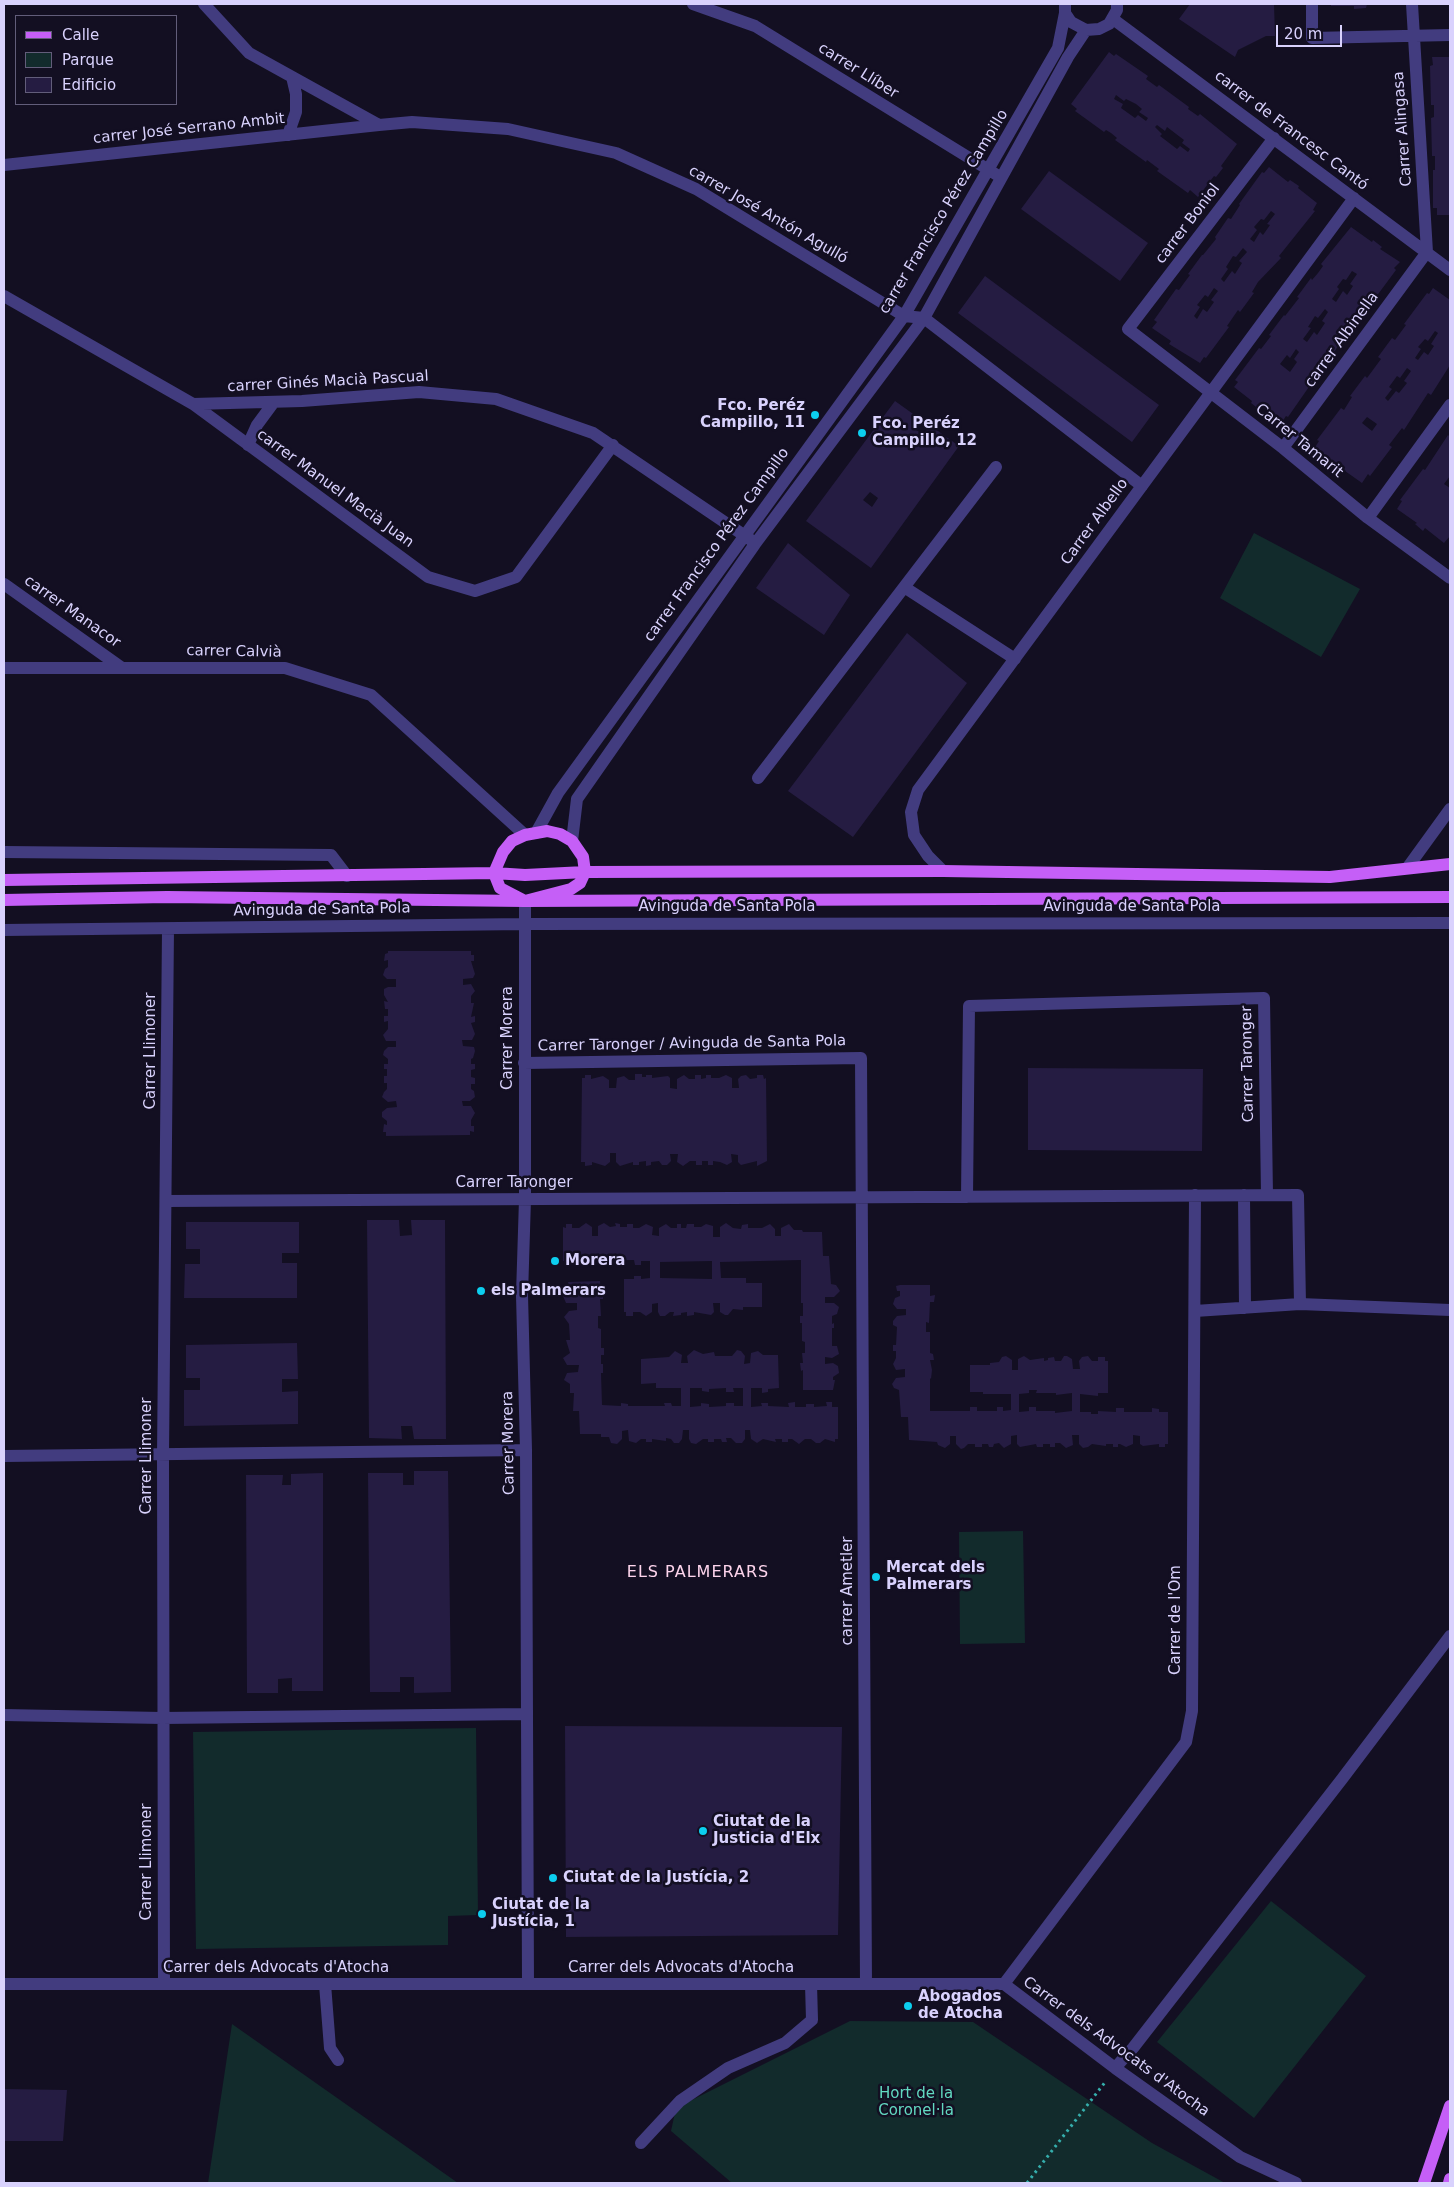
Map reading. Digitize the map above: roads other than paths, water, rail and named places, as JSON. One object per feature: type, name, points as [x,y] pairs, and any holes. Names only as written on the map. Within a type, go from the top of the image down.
[{"type":"main road","points":[[494,873],[503,852],[512,842],[531,834],[547,831],[560,834],[572,842],[583,857],[585,872]]},
{"type":"main road","points":[[4,880],[494,873],[525,875],[585,872],[943,871],[1330,877],[1408,867],[1450,864]]},
{"type":"main road","name":"Avinguda de Santa Pola","points":[[494,873],[500,888],[525,901],[571,889],[580,883],[585,872]]},
{"type":"main road","name":"Avinguda de Santa Pola","points":[[4,900],[167,897],[525,901],[1450,897]]},
{"type":"main road","points":[[1424,2183],[1450,2106]]},
{"type":"main road","points":[[1449,2183],[1450,2179]]},
{"type":"street","points":[[204,4],[249,53],[378,125]]},
{"type":"street","name":"carrer Llíber","points":[[692,4],[755,26],[1001,177]]},
{"type":"street","points":[[1065,9],[1071,22],[1086,30],[1099,29],[1113,19],[1117,10],[1117,4]]},
{"type":"street","points":[[1312,4],[1312,38],[1450,35]]},
{"type":"street","name":"Carrer Alingasa","points":[[1412,7],[1427,252]]},
{"type":"street","name":"carrer Francisco Pérez Campillo","points":[[531,834],[558,793],[904,316],[1058,48],[1065,9]]},
{"type":"street","name":"carrer de Francesc Cantó","points":[[1113,19],[1450,270]]},
{"type":"street","name":"carrer Francisco Pérez Campillo","points":[[572,842],[577,800],[755,544],[924,318],[1068,56],[1086,30]]},
{"type":"street","points":[[288,135],[296,112],[296,94],[292,77]]},
{"type":"street","name":"carrer José Antón Agulló","points":[[378,125],[412,122],[508,130],[616,153],[696,189],[904,316]]},
{"type":"street","name":"carrer José Serrano Ambit","points":[[4,165],[378,125]]},
{"type":"street","name":"carrer Boniol","points":[[1128,329],[1274,138]]},
{"type":"street","name":"Carrer Albello","points":[[943,871],[928,856],[914,835],[911,812],[918,790],[1354,198]]},
{"type":"street","name":"carrer Albinella","points":[[1283,448],[1427,252]]},
{"type":"street","name":"carrer Manuel Macià Juan","points":[[4,296],[193,404],[428,577],[475,591],[516,577],[613,445]]},
{"type":"street","points":[[904,316],[924,318],[1142,486]]},
{"type":"street","name":"Carrer Tamarit","points":[[1128,329],[1283,448],[1368,518],[1450,577]]},
{"type":"street","name":"carrer Ginés Macià Pascual","points":[[193,404],[274,402],[419,392],[496,399],[593,433],[745,535],[755,544]]},
{"type":"street","points":[[248,445],[257,425],[274,402]]},
{"type":"street","points":[[1368,518],[1450,405]]},
{"type":"street","points":[[758,778],[996,467]]},
{"type":"street","name":"carrer Manacor","points":[[4,584],[122,668]]},
{"type":"street","points":[[904,587],[1014,659]]},
{"type":"street","name":"carrer Calvià","points":[[4,668],[285,668],[371,695],[531,834]]},
{"type":"street","points":[[1408,867],[1450,809]]},
{"type":"street","points":[[4,852],[331,855],[347,876]]},
{"type":"street","name":"Carrer Morera","points":[[525,901],[522,1295],[526,1450],[528,1984]]},
{"type":"street","name":"Avinguda de Santa Pola","points":[[4,930],[525,924],[1450,923]]},
{"type":"street","name":"Carrer Llimoner","points":[[164,1984],[162,1718],[168,929]]},
{"type":"street","name":"Carrer Taronger","points":[[166,1201],[862,1198],[1267,1195],[1264,998],[969,1006],[967,1197]]},
{"type":"street","name":"Carrer Taronger / Avinguda de Santa Pola","points":[[524,1063],[861,1058],[862,1198]]},
{"type":"street","name":"Carrer de l'Om","points":[[1004,1984],[1186,1742],[1192,1712],[1195,1195]]},
{"type":"street","points":[[1244,1195],[1245,1308]]},
{"type":"street","points":[[1267,1195],[1298,1195],[1300,1304]]},
{"type":"street","name":"carrer Ametler","points":[[862,1198],[866,1984]]},
{"type":"street","points":[[1195,1311],[1300,1304],[1450,1310]]},
{"type":"street","points":[[4,1456],[526,1450]]},
{"type":"street","points":[[1115,2068],[1139,2040],[1330,1795],[1450,1636]]},
{"type":"street","points":[[4,1716],[162,1718],[527,1714]]},
{"type":"street","name":"Carrer dels Advocats d'Atocha","points":[[4,1984],[1004,1984],[1115,2068],[1240,2157],[1296,2183]]},
{"type":"street","points":[[325,1984],[330,2048],[338,2060]]},
{"type":"street","points":[[641,2144],[680,2101],[728,2068],[786,2043],[812,2020],[811,1984]]},
{"type":"place","name":"Fco. Peréz Campillo, 11","points":[[815,415]]},
{"type":"place","name":"Fco. Peréz Campillo, 12","points":[[862,433]]},
{"type":"place","name":"Morera","points":[[555,1261]]},
{"type":"place","name":"els Palmerars","points":[[481,1291]]},
{"type":"place","name":"Mercat dels Palmerars","points":[[876,1577]]},
{"type":"place","name":"Ciutat de la Justicia d'Elx","points":[[703,1831]]},
{"type":"place","name":"Ciutat de la Justícia, 2","points":[[553,1878]]},
{"type":"place","name":"Ciutat de la Justícia, 1","points":[[482,1914]]},
{"type":"place","name":"Abogados de Atocha","points":[[908,2006]]},
{"type":"district","name":"ELS PALMERARS","points":[[698,1573]]},
{"type":"park label","name":"Hort de la Coronel·la","points":[[916,2102]]}]
